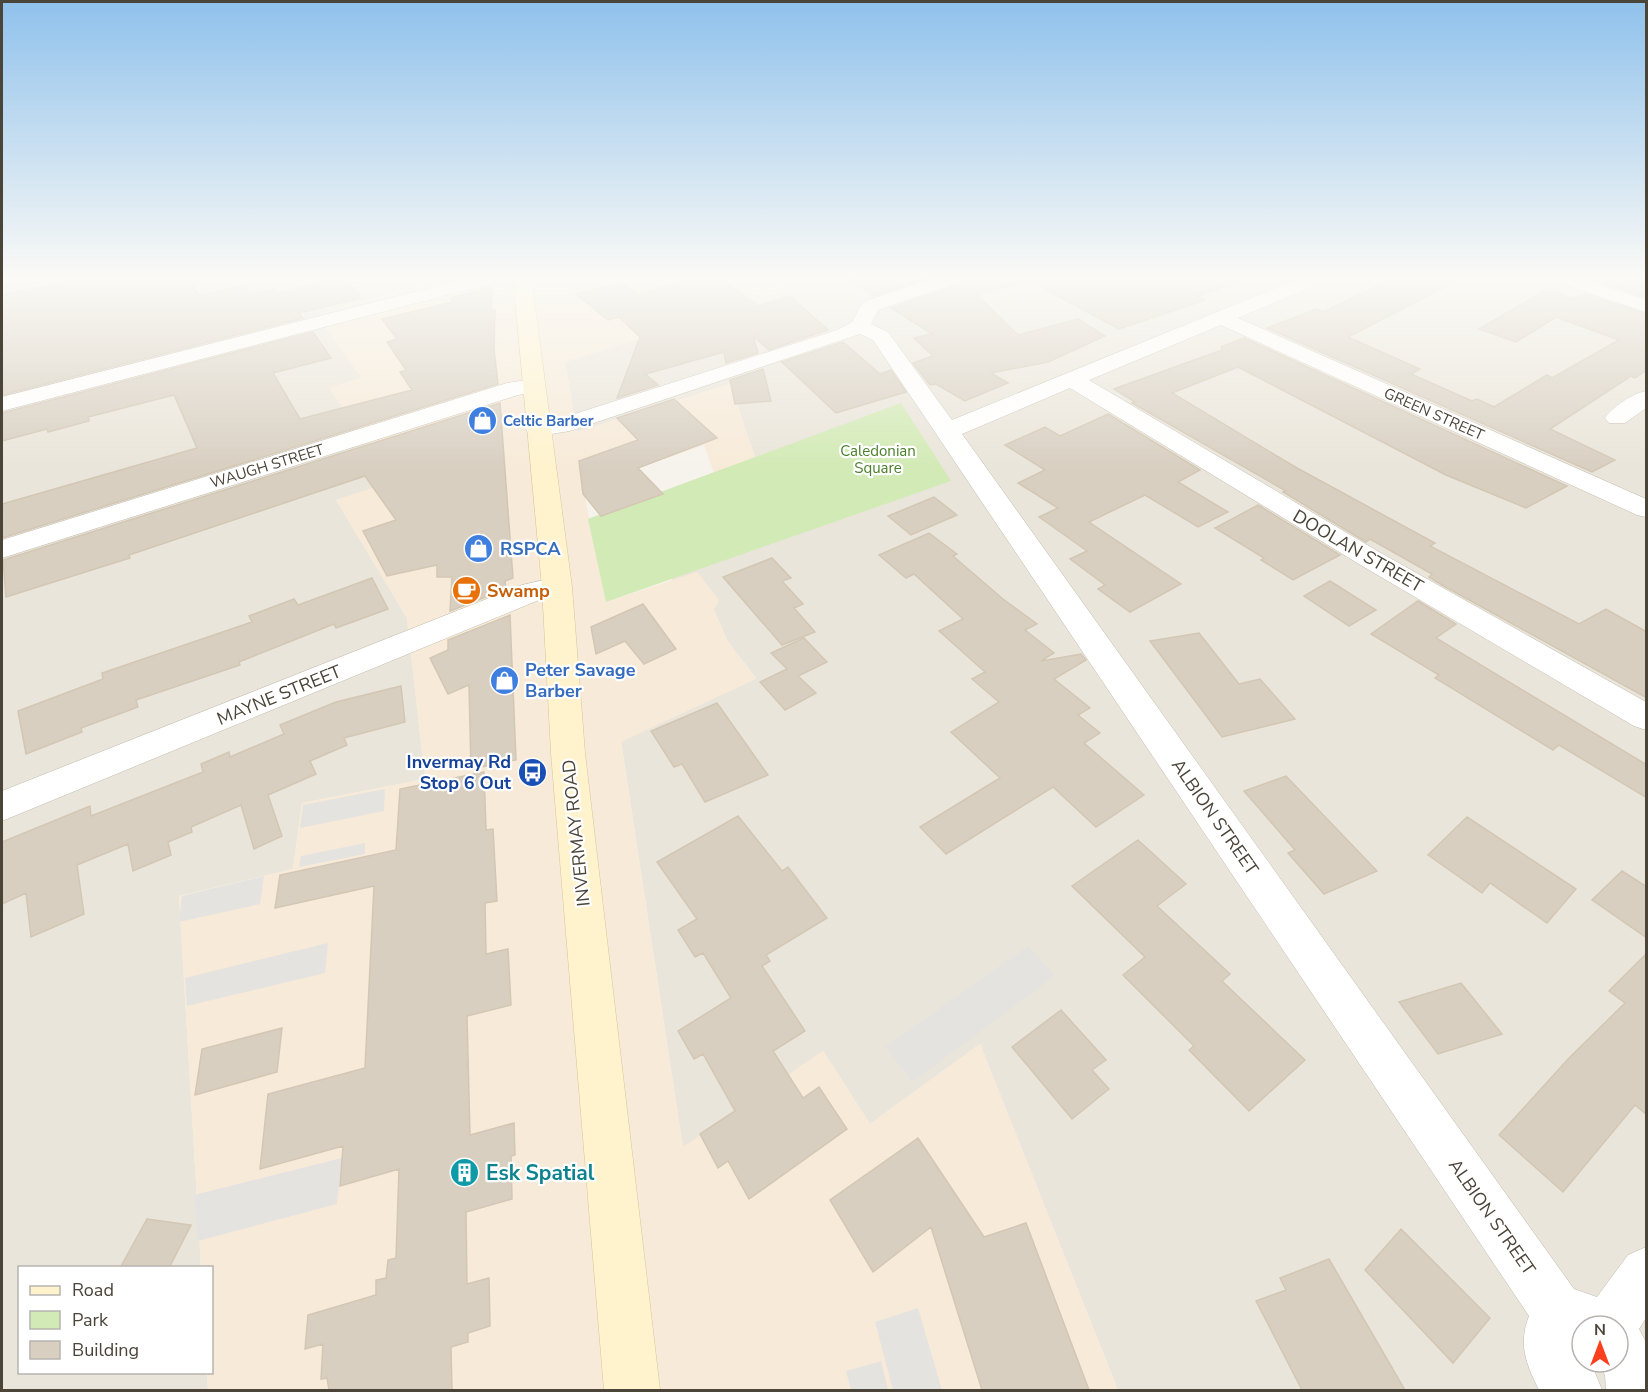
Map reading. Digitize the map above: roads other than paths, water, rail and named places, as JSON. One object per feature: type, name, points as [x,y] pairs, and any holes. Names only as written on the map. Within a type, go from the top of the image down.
[{"type":"main road","name":"INVERMAY ROAD","points":[[529,341],[557,588],[568,753],[632,1390]]},
{"type":"street","points":[[2,404],[246,341]]},
{"type":"street","points":[[538,429],[562,426],[815,341]]},
{"type":"street","name":"ALBION STREET","points":[[884,341],[1583,1314]]},
{"type":"street","points":[[947,431],[1167,341]]},
{"type":"street","name":"GREEN STREET","points":[[1272,341],[1647,509]]},
{"type":"street","name":"DOOLAN STREET","points":[[1072,381],[1369,558],[1647,717]]},
{"type":"street","name":"WAUGH STREET","points":[[2,549],[515,388],[534,386]]},
{"type":"street","points":[[1617,418],[1647,398]]},
{"type":"street","name":"MAYNE STREET","points":[[2,806],[532,592],[557,588]]},
{"type":"street","points":[[1599,1314],[1647,1273]]},
{"type":"street","points":[[1570,1322],[1553,1322],[1548,1332],[1548,1344],[1552,1359],[1571,1389]]},
{"type":"street","points":[[1630,1366],[1634,1390]]},
{"type":"place","name":"Celtic Barber","points":[[482,421]]},
{"type":"place","name":"RSPCA","points":[[479,549]]},
{"type":"place","name":"Swamp","points":[[466,591]]},
{"type":"place","name":"Peter Savage Barber","points":[[504,680]]},
{"type":"place","name":"Invermay Rd Stop 6 Out","points":[[532,772]]},
{"type":"place","name":"Esk Spatial","points":[[465,1173]]},
{"type":"park label","name":"Caledonian Square","points":[[878,460]]}]
